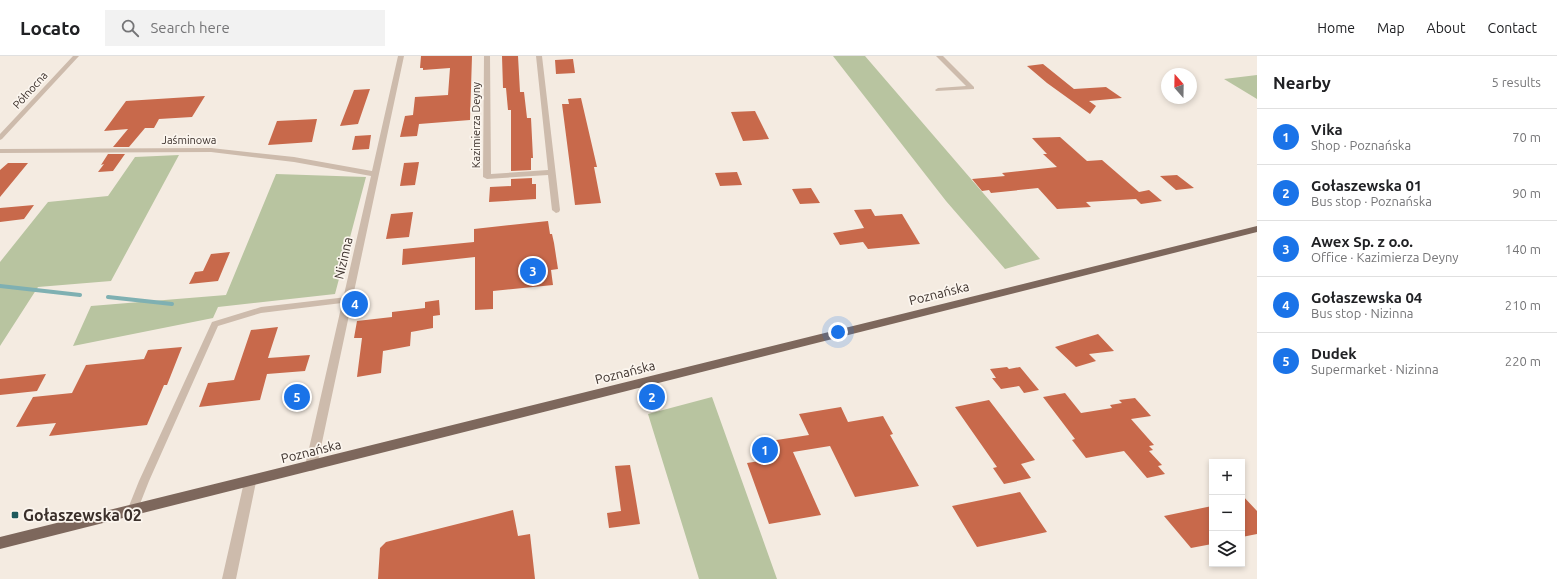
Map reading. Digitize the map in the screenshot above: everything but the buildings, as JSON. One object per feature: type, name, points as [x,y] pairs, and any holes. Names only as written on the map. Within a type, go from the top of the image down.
[{"type":"main road","name":"Poznańska","points":[[0,543],[250,482],[1257,229]]},
{"type":"street","name":"Nizinna","points":[[311,466],[401,56]]},
{"type":"street","name":"Kazimierza Deyny","points":[[487,56],[487,177],[552,172]]},
{"type":"street","points":[[540,56],[556,210]]},
{"type":"street","points":[[938,90],[972,88],[939,56]]},
{"type":"street","name":"Jaśminowa","points":[[0,151],[211,150],[244,152],[302,160],[375,174]]},
{"type":"street","points":[[229,579],[250,482]]},
{"type":"lane","name":"Północna","points":[[0,138],[76,56]]},
{"type":"lane","points":[[132,511],[144,481],[215,324],[261,310],[347,300]]},
{"type":"green space","points":[[833,56],[865,56],[1040,259],[1005,269],[946,201]]},
{"type":"green space","points":[[1257,75],[1257,99],[1224,79]]},
{"type":"green space","points":[[179,155],[111,281],[38,287],[0,346],[0,262],[48,202],[108,196],[135,157]]},
{"type":"green space","points":[[276,174],[366,177],[335,294],[218,307],[213,318],[73,346],[91,306],[226,295]]},
{"type":"green space","points":[[712,397],[777,579],[699,579],[648,414]]},
{"type":"waterway","points":[[0,286],[80,295]]},
{"type":"waterway","points":[[108,297],[172,304]]},
{"type":"place","name":"Awex Sp. z o.o.","points":[[533,271]]},
{"type":"place","name":"Gołaszewska 04","points":[[355,304]]},
{"type":"place","name":"Dudek","points":[[297,397]]},
{"type":"place","name":"Gołaszewska 01","points":[[652,397]]},
{"type":"place","name":"Vika","points":[[765,450]]},
{"type":"place","name":"Gołaszewska 02","points":[[15,515]]}]
